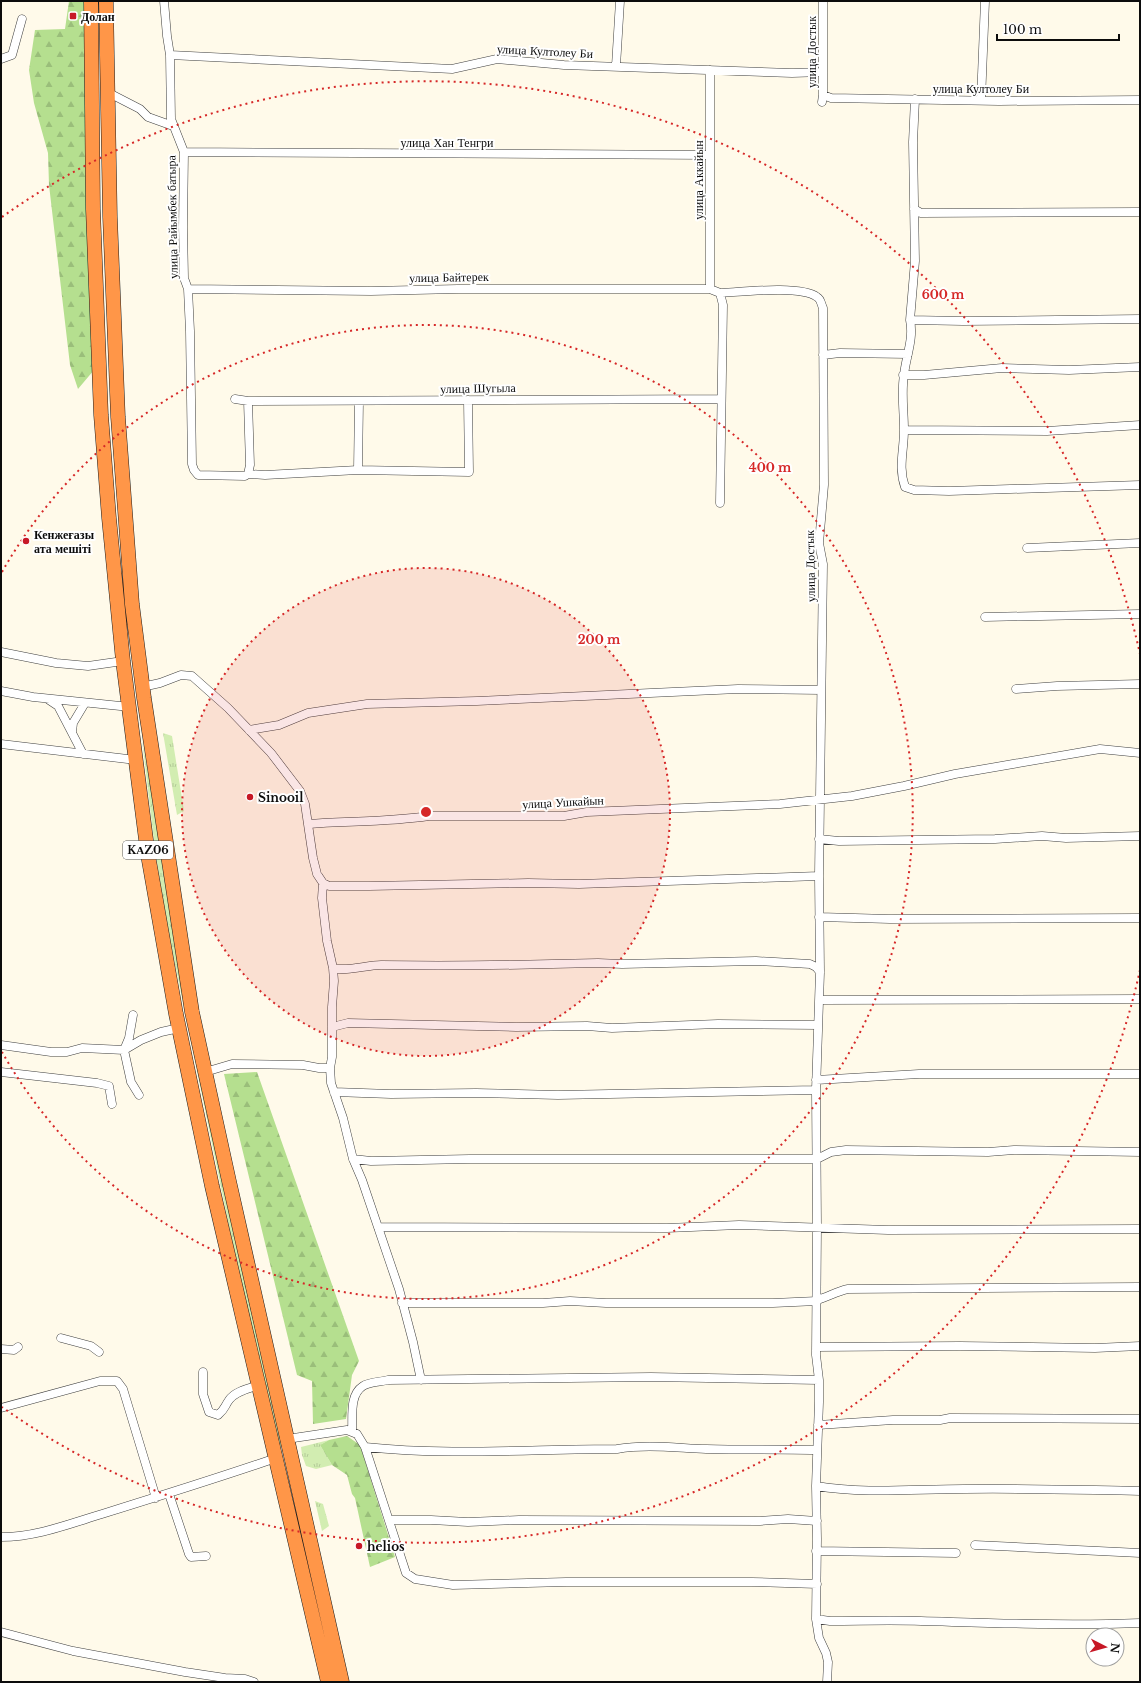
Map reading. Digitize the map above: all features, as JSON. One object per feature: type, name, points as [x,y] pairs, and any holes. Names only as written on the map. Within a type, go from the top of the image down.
[{"type":"highway","name":"KАZ06","points":[[91,1],[93,209],[102,415],[109,518],[123,661],[148,855],[179,1028],[212,1186],[328,1682]]},
{"type":"highway","name":"KАZ06","points":[[106,1],[110,217],[118,417],[132,596],[143,693],[192,1012],[342,1682]]},
{"type":"highway","points":[[129,703],[137,702],[143,693]]},
{"type":"street","name":"улица Райымбек батыра","points":[[164,1],[170,55],[170,108],[173,126],[184,152],[184,278],[188,289],[192,458],[194,470],[198,475],[245,476],[248,474]]},
{"type":"street","points":[[616,66],[620,1]]},
{"type":"street","name":"улица Достык","points":[[822,99],[823,1]]},
{"type":"street","points":[[981,100],[986,1]]},
{"type":"street","points":[[1,59],[4,59],[12,54],[22,19]]},
{"type":"street","name":"улица Култолеу Би","points":[[170,55],[452,69],[497,59],[564,65],[792,73],[823,72]]},
{"type":"street","name":"улица Аккайын","points":[[710,70],[710,289]]},
{"type":"street","points":[[107,92],[140,109],[148,117],[173,126]]},
{"type":"street","name":"улица Култолеу Би","points":[[822,99],[1140,100]]},
{"type":"street","points":[[915,99],[913,142],[915,261],[910,320],[912,330],[903,375],[902,410],[904,430],[901,476],[905,487],[914,490],[949,491],[1140,485]]},
{"type":"street","name":"улица Хан Тенгри","points":[[184,152],[710,155]]},
{"type":"street","points":[[914,209],[921,213],[1140,212]]},
{"type":"street","name":"улица Байтерек","points":[[188,289],[371,291],[458,289],[710,289]]},
{"type":"street","points":[[710,289],[720,293],[723,305],[720,503]]},
{"type":"street","name":"улица Достык","points":[[720,293],[785,291],[805,292],[817,296],[820,299],[823,308],[824,485],[819,538],[823,564],[819,839],[820,972],[816,1080],[816,1347],[818,1380],[818,1425],[816,1450],[816,1619],[819,1638],[826,1653],[828,1662],[827,1682]]},
{"type":"street","points":[[910,320],[963,322],[1140,319]]},
{"type":"street","points":[[823,355],[840,353],[908,354]]},
{"type":"street","points":[[903,375],[924,375],[1002,368],[1069,370],[1140,367]]},
{"type":"street","name":"улица Шугыла","points":[[235,399],[248,401],[359,401],[721,399]]},
{"type":"street","points":[[248,401],[250,465],[248,474],[265,476],[358,470],[469,472],[468,400]]},
{"type":"street","points":[[358,470],[359,401]]},
{"type":"street","points":[[904,430],[1047,431],[1140,425]]},
{"type":"street","points":[[1026,548],[1140,543]]},
{"type":"street","points":[[985,617],[1140,614]]},
{"type":"street","points":[[1,652],[56,663],[88,666],[123,661]]},
{"type":"street","points":[[143,693],[160,684],[181,676],[192,676],[228,708],[271,753],[300,791],[305,804],[312,858],[317,874],[322,883],[322,898],[327,941],[333,968],[332,1057],[330,1068],[331,1083],[353,1159],[399,1289],[414,1342],[421,1380]]},
{"type":"street","points":[[1016,689],[1057,686],[1140,684]]},
{"type":"street","points":[[249,730],[279,725],[308,713],[367,704],[485,701],[738,689],[821,690]]},
{"type":"street","points":[[1,691],[48,699],[85,703],[129,703]]},
{"type":"street","points":[[48,699],[58,706],[83,754]]},
{"type":"street","points":[[72,733],[73,723],[85,703]]},
{"type":"street","points":[[1,744],[136,760]]},
{"type":"street","name":"улица Ушкайын","points":[[308,824],[356,820],[407,819],[429,816],[564,816],[587,812],[741,806],[820,800],[852,796],[955,774],[1100,749],[1140,753]]},
{"type":"street","points":[[819,839],[839,841],[995,839],[1042,836],[1066,838],[1140,836]]},
{"type":"street","points":[[322,883],[329,886],[528,883],[579,884],[819,876]]},
{"type":"street","points":[[819,917],[890,919],[1140,918]]},
{"type":"street","points":[[333,968],[340,970],[367,965],[427,966],[598,963],[622,964],[756,961],[810,964],[816,967],[820,972]]},
{"type":"street","points":[[819,1000],[1140,999]]},
{"type":"street","points":[[133,1015],[129,1038],[124,1050],[131,1082],[139,1095]]},
{"type":"street","points":[[332,1027],[348,1023],[516,1027],[586,1026],[612,1028],[718,1024],[818,1025]]},
{"type":"street","points":[[1,1045],[51,1052],[67,1052],[82,1048],[124,1050],[141,1040],[161,1032],[179,1028]]},
{"type":"street","points":[[205,1072],[232,1064],[303,1065],[319,1068],[330,1068]]},
{"type":"street","points":[[1,1072],[97,1083],[109,1086],[112,1104]]},
{"type":"street","points":[[816,1080],[919,1074],[1140,1074]]},
{"type":"street","points":[[334,1092],[391,1094],[476,1093],[558,1095],[816,1090]]},
{"type":"street","points":[[353,1159],[371,1161],[470,1159],[817,1159],[831,1152],[846,1150],[1140,1152]]},
{"type":"street","points":[[378,1227],[667,1228],[738,1225],[888,1230],[1140,1229]]},
{"type":"street","points":[[402,1303],[543,1303],[570,1301],[606,1303],[773,1303],[817,1301],[831,1296],[839,1291],[848,1289],[1140,1287]]},
{"type":"street","points":[[61,1338],[91,1346],[100,1352]]},
{"type":"street","points":[[816,1347],[960,1346],[1095,1348],[1140,1346]]},
{"type":"street","points":[[1,1349],[14,1350],[18,1347]]},
{"type":"street","points":[[203,1372],[203,1394],[209,1412],[218,1415],[226,1408],[230,1399],[239,1392],[259,1385]]},
{"type":"street","points":[[352,1431],[353,1401],[356,1393],[363,1386],[388,1380],[536,1380],[651,1377],[818,1380]]},
{"type":"street","points":[[1,1408],[100,1381],[117,1381],[123,1389],[156,1498]]},
{"type":"street","points":[[818,1425],[872,1421],[940,1420],[950,1418],[1140,1419]]},
{"type":"street","points":[[287,1439],[347,1430],[357,1434],[365,1447],[406,1573],[415,1579],[439,1584],[454,1585],[566,1582],[752,1582],[817,1584]]},
{"type":"street","points":[[365,1447],[393,1450],[465,1452],[617,1449],[638,1446],[707,1449],[816,1450]]},
{"type":"street","points":[[1,1537],[16,1537],[42,1532],[169,1494],[276,1458]]},
{"type":"street","points":[[816,1486],[839,1490],[860,1491],[969,1489],[1140,1491]]},
{"type":"street","points":[[169,1494],[189,1554],[191,1557],[196,1558],[206,1556]]},
{"type":"street","points":[[389,1520],[468,1522],[519,1520],[760,1521],[788,1519],[817,1521]]},
{"type":"street","points":[[975,1545],[1140,1553]]},
{"type":"street","points":[[816,1551],[956,1553]]},
{"type":"street","points":[[816,1619],[830,1621],[921,1621],[961,1623],[1140,1623]]},
{"type":"street","points":[[1,1632],[73,1652],[185,1672],[225,1678],[245,1679],[254,1682]]},
{"type":"green space","points":[[69,1],[89,1],[94,370],[78,389],[70,365],[49,185],[48,153],[34,103],[29,70],[35,30],[65,29]]},
{"type":"green space","points":[[163,733],[172,736],[184,811],[177,815]]},
{"type":"green space","points":[[142,740],[165,866],[284,1445],[278,1447],[230,1231],[166,920],[155,849]]},
{"type":"green space","points":[[257,1072],[359,1361],[352,1375],[346,1419],[313,1424],[312,1381],[297,1375],[224,1074]]},
{"type":"green space","points":[[347,1436],[360,1445],[395,1557],[370,1567],[355,1498],[352,1494],[347,1475],[332,1465],[320,1445],[329,1440]]},
{"type":"green space","points":[[329,1440],[320,1445],[332,1465],[316,1469],[306,1466],[301,1447]]},
{"type":"green space","points":[[315,1501],[323,1504],[329,1526],[322,1531]]},
{"type":"place","name":"Долан","points":[[73,16]]},
{"type":"place","name":"Кенжеғазы ата мешіті","points":[[26,541]]},
{"type":"place","name":"Sinooil","points":[[250,797]]},
{"type":"place","name":"helios","points":[[359,1546]]}]
